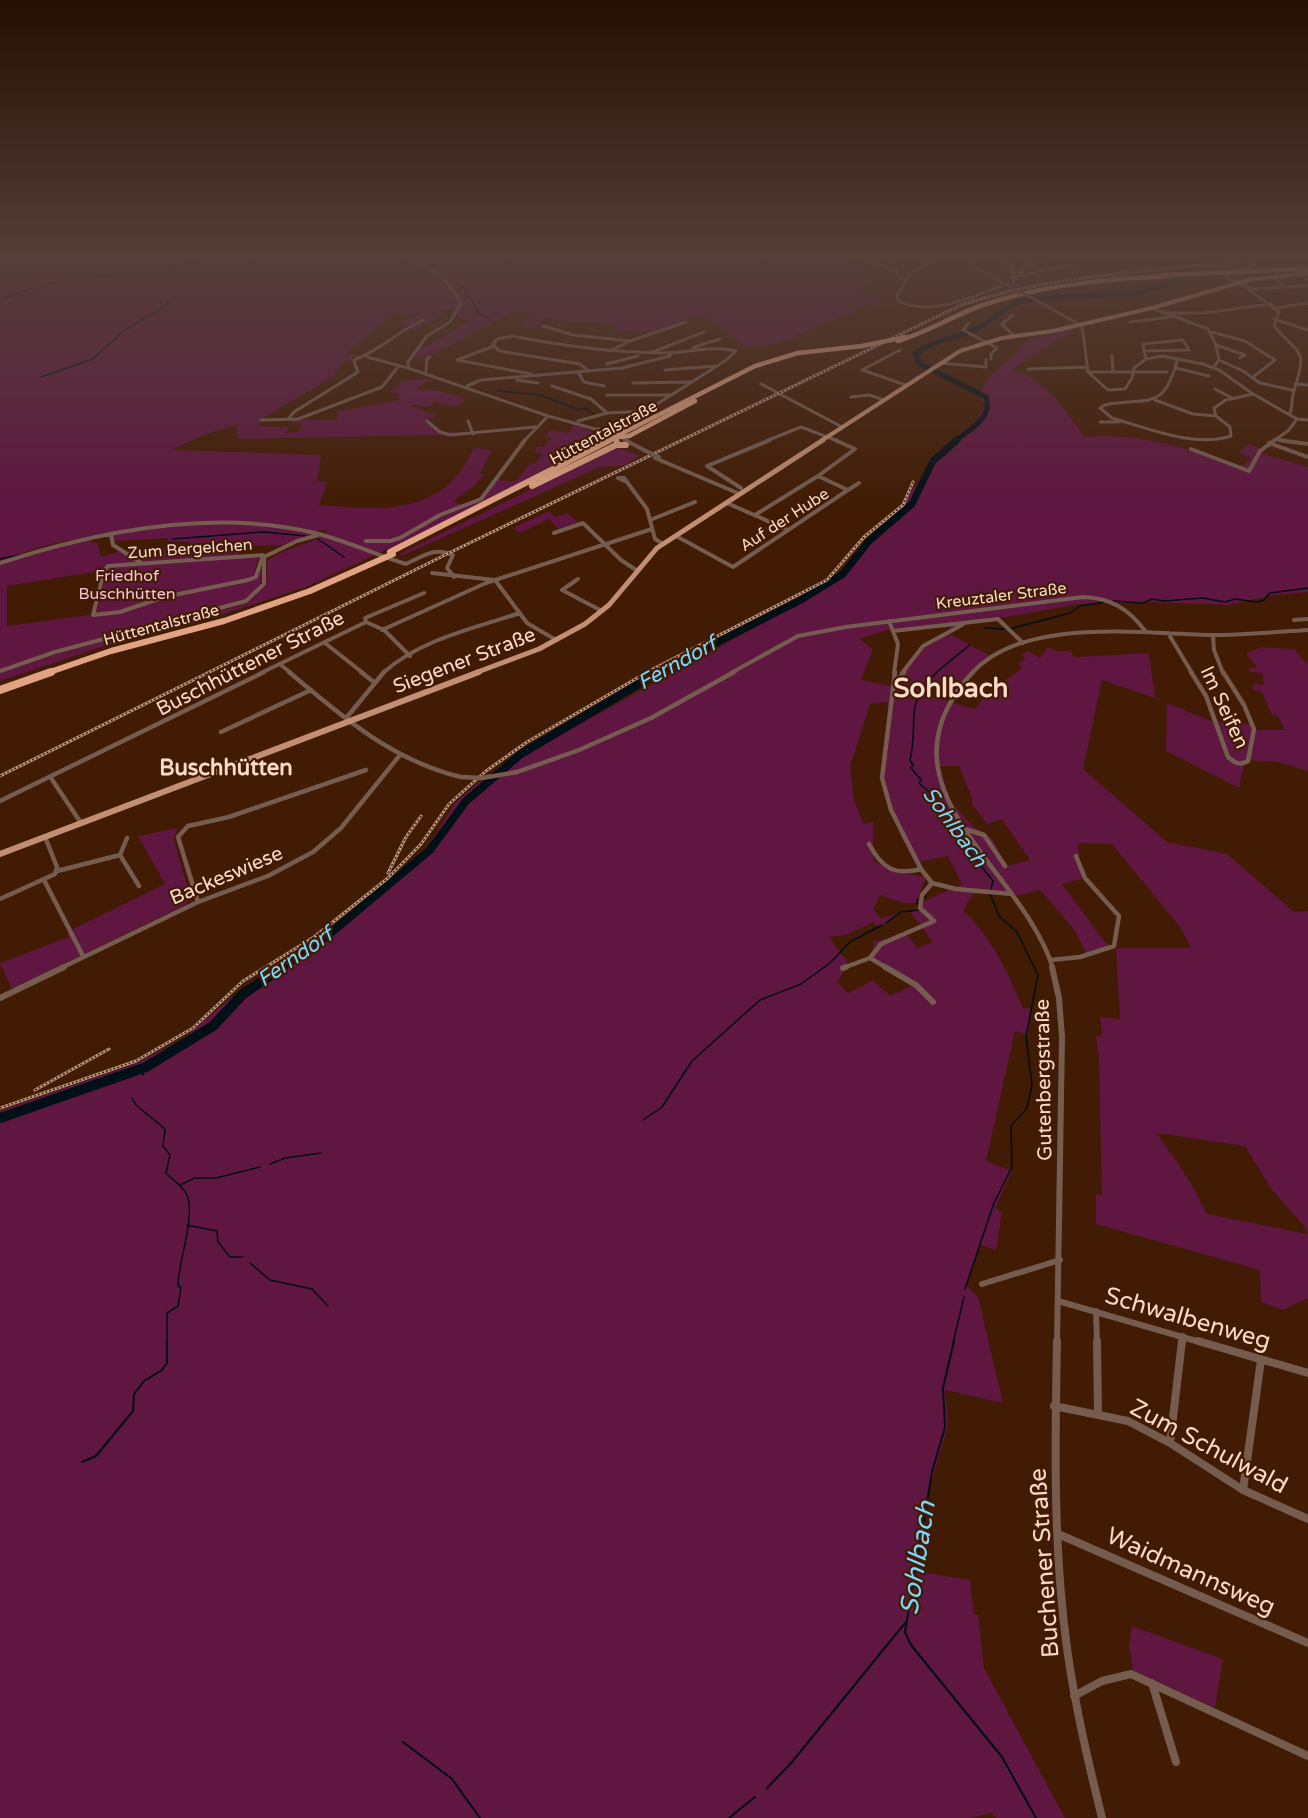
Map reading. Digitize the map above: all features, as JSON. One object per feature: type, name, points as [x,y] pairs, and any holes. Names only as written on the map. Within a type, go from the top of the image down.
[{"type":"highway","name":"Hüttentalstraße","points":[[0,687],[111,651],[224,621],[309,590],[392,553],[525,487],[703,393],[781,357],[877,343]]},
{"type":"highway","name":"Hüttentalstraße","points":[[703,393],[783,359],[887,343]]},
{"type":"highway","points":[[525,487],[703,393]]},
{"type":"highway","points":[[525,487],[551,479],[676,401],[703,393]]},
{"type":"highway","points":[[598,430],[618,438]]},
{"type":"main road","name":"Siegener Straße","points":[[0,854],[349,719],[507,663],[556,640],[602,611],[647,556],[663,544],[727,503],[740,491],[752,486],[929,370],[960,351],[986,343]]},
{"type":"street","points":[[289,418],[294,412],[351,378],[358,372],[354,361],[366,357],[387,343]]},
{"type":"street","points":[[408,367],[423,343]]},
{"type":"street","points":[[495,343],[494,346],[457,360],[533,376]]},
{"type":"street","points":[[554,343],[609,352],[672,353],[735,349],[736,353],[646,411],[607,413],[578,421]]},
{"type":"street","points":[[609,352],[625,343]]},
{"type":"street","points":[[607,364],[649,353],[676,343]]},
{"type":"street","points":[[691,351],[694,347],[708,343]]},
{"type":"street","points":[[941,363],[986,367],[991,354],[997,348],[990,343]]},
{"type":"street","points":[[1085,343],[1087,369],[1102,386],[1119,391],[1129,385],[1138,363],[1146,359],[1178,358],[1213,368],[1252,394],[1290,413],[1297,419],[1308,420]]},
{"type":"street","points":[[1145,343],[1146,359]]},
{"type":"street","points":[[1144,351],[1189,350],[1185,343]]},
{"type":"street","points":[[1251,343],[1263,349],[1275,360],[1252,377]]},
{"type":"street","points":[[1288,343],[1303,360],[1303,372],[1292,390],[1290,403],[1292,411],[1290,413]]},
{"type":"street","points":[[1216,345],[1245,355],[1240,358]]},
{"type":"street","points":[[1213,368],[1219,360],[1216,345]]},
{"type":"street","points":[[494,346],[505,352],[580,364],[589,371]]},
{"type":"street","points":[[900,350],[862,370],[906,385]]},
{"type":"street","points":[[467,386],[481,380],[495,378],[629,367],[670,356],[672,353]]},
{"type":"street","points":[[1112,356],[1113,371]]},
{"type":"street","points":[[366,357],[398,367],[426,372],[467,386],[486,396],[548,416],[578,421],[657,458],[740,491]]},
{"type":"street","points":[[426,372],[427,359],[430,357]]},
{"type":"street","points":[[1155,400],[1193,414],[1216,416],[1231,429],[1232,434],[1229,438],[1203,439],[1127,422],[1108,416],[1100,408],[1106,405],[1144,404],[1155,400],[1176,368],[1178,358]]},
{"type":"street","points":[[1219,360],[1260,383],[1292,390]]},
{"type":"street","points":[[665,370],[716,366]]},
{"type":"street","points":[[261,420],[304,417],[382,387],[398,367]]},
{"type":"street","points":[[1176,368],[1209,376]]},
{"type":"street","points":[[1028,369],[1167,372]]},
{"type":"street","points":[[578,372],[584,382],[604,386]]},
{"type":"street","points":[[495,378],[538,383]]},
{"type":"street","points":[[633,383],[691,382]]},
{"type":"street","points":[[761,384],[842,427]]},
{"type":"street","points":[[1295,384],[1308,385]]},
{"type":"street","points":[[552,386],[591,399],[607,413]]},
{"type":"street","points":[[1215,389],[1232,398]]},
{"type":"street","points":[[1216,416],[1215,408],[1226,400],[1252,394]]},
{"type":"street","points":[[606,395],[671,395]]},
{"type":"street","points":[[851,397],[869,395],[884,400]]},
{"type":"street","points":[[366,541],[390,541],[400,538],[440,515],[481,499],[535,427],[548,416]]},
{"type":"street","points":[[1191,449],[1249,471],[1260,451],[1288,431],[1297,419]]},
{"type":"street","points":[[427,421],[442,433],[473,434],[510,427],[535,427]]},
{"type":"street","points":[[468,421],[473,434]]},
{"type":"street","points":[[578,421],[598,430]]},
{"type":"street","points":[[1100,422],[1127,422]]},
{"type":"street","points":[[707,466],[801,427],[808,427],[826,438],[855,449],[818,476],[755,515]]},
{"type":"street","points":[[1277,439],[1282,443],[1308,444]]},
{"type":"street","points":[[1269,443],[1308,457]]},
{"type":"street","points":[[657,458],[740,491]]},
{"type":"street","points":[[707,466],[740,491]]},
{"type":"street","name":"Auf der Hube","points":[[818,476],[848,490]]},
{"type":"street","points":[[627,482],[647,510],[655,539],[663,544]]},
{"type":"street","name":"Auf der Hube","points":[[676,536],[732,568],[859,483]]},
{"type":"street","points":[[650,520],[695,502]]},
{"type":"street","points":[[727,503],[788,530]]},
{"type":"street","points":[[0,564],[63,545],[111,535],[204,522],[252,523],[320,535],[406,564],[433,551],[444,550],[453,555],[447,568],[454,577]]},
{"type":"street","points":[[554,533],[583,523],[636,570]]},
{"type":"street","points":[[410,656],[382,630],[495,580],[652,530]]},
{"type":"street","points":[[111,535],[113,545],[140,562]]},
{"type":"street","name":"Zum Bergelchen","points":[[264,557],[256,577],[248,580],[164,597],[120,612],[93,615],[105,567],[140,562],[264,557],[297,541],[320,535]]},
{"type":"street","points":[[0,671],[55,652],[246,601],[264,584],[264,557]]},
{"type":"street","points":[[432,573],[495,580],[527,623],[556,640]]},
{"type":"street","points":[[578,579],[562,590],[602,611]]},
{"type":"street","points":[[366,622],[365,618],[376,612],[395,607],[424,592]]},
{"type":"street","name":"Kreuztaler Straße","points":[[281,665],[349,719],[400,755],[426,769],[461,777],[482,778],[517,772],[579,750],[651,718],[798,636],[889,621],[1096,597],[1127,608],[1146,632]]},
{"type":"street","points":[[349,719],[384,672],[410,656],[461,632],[520,614]]},
{"type":"street","points":[[893,631],[998,619],[1023,643]]},
{"type":"street","points":[[1294,620],[1308,619]]},
{"type":"street","points":[[889,621],[898,644],[882,778],[891,810],[921,869],[932,883],[977,892],[1012,894]]},
{"type":"street","name":"Buschhüttener Straße","points":[[0,801],[366,622],[373,622],[382,630]]},
{"type":"street","points":[[895,684],[923,646],[964,623]]},
{"type":"street","name":"Gutenbergstraße","points":[[1058,1301],[1062,1026],[1059,990],[1051,960],[1033,924],[962,828],[942,795],[938,779],[937,732],[946,708],[967,678],[999,652],[1023,643],[1065,636],[1146,632],[1213,636],[1308,630]]},
{"type":"street","name":"Im Seifen","points":[[1168,633],[1206,696],[1225,751],[1235,763],[1244,764],[1248,761],[1255,730],[1217,664],[1213,651],[1213,636]]},
{"type":"street","points":[[325,643],[375,683]]},
{"type":"street","points":[[221,732],[311,690]]},
{"type":"street","name":"Backeswiese","points":[[0,998],[198,902],[268,876],[313,852],[341,828],[400,755]]},
{"type":"street","points":[[198,902],[178,837],[181,831],[366,770]]},
{"type":"street","points":[[51,778],[81,823]]},
{"type":"street","points":[[962,828],[972,828],[991,839],[1005,866]]},
{"type":"street","points":[[45,837],[57,871]]},
{"type":"street","points":[[120,855],[128,838]]},
{"type":"street","points":[[869,844],[877,859],[888,870],[901,875],[921,869]]},
{"type":"street","points":[[0,899],[44,880],[57,871],[120,855]]},
{"type":"street","points":[[120,855],[139,886]]},
{"type":"street","points":[[1051,960],[1080,957],[1114,946],[1119,916],[1085,878],[1076,856]]},
{"type":"street","points":[[44,880],[83,956]]},
{"type":"street","points":[[843,968],[870,958],[880,944],[934,921],[920,908],[921,895],[932,883]]},
{"type":"street","points":[[870,958],[916,985],[933,1002]]},
{"type":"street","points":[[982,1284],[1060,1260]]},
{"type":"street","name":"Schwalbenweg","points":[[1058,1301],[1308,1373]]},
{"type":"street","name":"Buchener Straße","points":[[1058,1301],[1054,1406],[1058,1534],[1074,1696],[1084,1750],[1102,1818]]},
{"type":"street","points":[[1096,1311],[1098,1415]]},
{"type":"street","points":[[1170,1443],[1183,1336]]},
{"type":"street","points":[[1242,1490],[1262,1360]]},
{"type":"street","name":"Zum Schulwald","points":[[1054,1406],[1128,1421],[1170,1443],[1242,1490],[1308,1519]]},
{"type":"street","name":"Waidmannsweg","points":[[1058,1534],[1308,1643]]},
{"type":"street","points":[[1074,1696],[1102,1681],[1126,1674],[1152,1683],[1308,1755]]},
{"type":"street","points":[[1152,1683],[1176,1762]]},
{"type":"green space","name":"Friedhof Buschhütten","points":[[0,343],[359,343],[344,359],[350,354],[358,355],[351,361],[343,360],[334,376],[265,417],[257,426],[289,427],[285,433],[298,432],[303,423],[291,423],[293,420],[337,419],[338,411],[400,400],[397,397],[401,394],[392,392],[402,381],[437,379],[424,383],[416,389],[440,391],[466,399],[455,407],[436,402],[427,407],[412,404],[411,406],[437,416],[428,419],[442,431],[480,434],[237,439],[237,425],[206,434],[171,450],[321,455],[317,481],[327,482],[319,505],[388,507],[428,498],[446,487],[461,470],[474,448],[492,450],[480,473],[484,475],[473,487],[453,501],[462,505],[476,501],[496,479],[515,482],[530,464],[533,465],[543,454],[534,452],[538,446],[544,447],[551,438],[544,437],[550,430],[569,433],[574,426],[572,422],[601,437],[513,487],[308,586],[206,620],[98,648],[0,681],[0,672],[83,646],[246,604],[266,585],[267,561],[328,531],[322,530],[283,545],[243,546],[237,557],[218,559],[259,557],[255,569],[262,568],[261,586],[243,601],[71,646],[0,669],[0,565],[91,539],[92,543],[97,542],[101,557],[118,552],[187,546],[190,542],[168,541],[168,538],[118,541],[111,539],[113,535],[98,536],[69,540],[0,563]],"holes":[[[106,571],[96,614],[7,626],[7,586]]]},
{"type":"green space","points":[[432,343],[455,343],[421,361],[422,358],[413,358],[422,345],[427,346]]},
{"type":"green space","points":[[740,343],[780,343],[777,344],[745,347]]},
{"type":"green space","points":[[1025,343],[1053,343],[1011,370],[1035,380],[1053,396],[1085,437],[1126,437],[1165,443],[1241,468],[1252,458],[1239,453],[1248,444],[1263,450],[1263,454],[1308,467],[1308,592],[1274,595],[1228,605],[1148,602],[1079,604],[978,622],[960,627],[950,634],[989,655],[956,695],[929,686],[923,694],[975,709],[987,693],[1023,668],[1018,663],[1026,659],[1021,655],[1028,651],[1040,658],[1048,647],[1057,651],[1070,651],[1074,657],[1149,653],[1155,698],[1102,680],[1083,769],[1167,842],[1227,854],[1294,912],[1308,911],[1308,1298],[1283,1310],[1261,1302],[1260,1270],[1096,1224],[1096,1194],[1102,1195],[1099,1058],[1096,1036],[1102,1037],[1100,1017],[1120,1019],[1116,948],[1191,948],[1181,928],[1112,844],[1078,843],[1082,879],[1062,884],[1111,950],[1088,956],[1073,928],[1040,890],[1020,895],[973,894],[963,910],[991,944],[1023,1008],[1031,1009],[1028,1035],[1015,1031],[986,1161],[1012,1171],[995,1208],[1002,1212],[996,1250],[980,1245],[966,1286],[978,1297],[1003,1403],[945,1390],[948,1426],[930,1486],[914,1571],[970,1580],[974,1614],[978,1615],[984,1668],[1065,1818],[996,1818],[992,1813],[971,1818],[0,1818],[0,1111],[137,1063],[183,1039],[226,1002],[317,940],[426,850],[454,804],[479,782],[493,780],[524,755],[844,578],[860,546],[900,511],[912,490],[958,435],[977,420],[985,405],[979,396],[988,379]],"holes":[[[946,626],[951,628],[925,647],[891,686],[861,680],[873,649],[859,639],[887,630]],[[888,702],[883,772],[896,825],[915,863],[948,856],[962,884],[922,902],[911,913],[933,942],[917,948],[907,935],[874,941],[872,956],[913,985],[890,996],[873,980],[848,993],[837,982],[849,964],[829,937],[846,935],[873,922],[878,928],[896,914],[881,919],[873,909],[880,895],[903,903],[916,903],[926,877],[903,873],[873,861],[873,822],[864,824],[854,801],[850,767],[870,704]],[[940,766],[959,766],[973,800],[971,803],[987,824],[1002,819],[1030,860],[1007,866],[992,838],[973,826],[951,803]],[[1157,1133],[1245,1146],[1272,1190],[1305,1227],[1307,1234],[1207,1214],[1189,1180]]]},
{"type":"green space","points":[[617,447],[640,456],[625,465],[600,467],[402,556],[399,554]]},
{"type":"green space","points":[[549,511],[555,517],[567,513],[578,522],[559,529],[549,519],[520,533],[513,528]]},
{"type":"green space","points":[[1262,647],[1294,649],[1308,665],[1308,771],[1278,762],[1245,760],[1239,788],[1166,751],[1167,703],[1211,721],[1249,724],[1256,730],[1285,730],[1277,715],[1272,715],[1261,691],[1254,691],[1252,684],[1264,685],[1262,673],[1249,672],[1249,668],[1257,667],[1246,653]]},
{"type":"green space","points":[[177,828],[174,840],[190,896],[187,904],[12,989],[0,963],[69,937],[67,932],[165,884],[138,836]]},
{"type":"green space","points":[[1132,1626],[1223,1659],[1215,1708],[1133,1670],[1129,1646]]},
{"type":"waterway","points":[[41,377],[93,359],[110,343]]},
{"type":"waterway","name":"Ferndorf","points":[[936,343],[915,354],[920,364],[986,397],[986,411],[983,417],[955,441]]},
{"type":"waterway","points":[[499,388],[498,391],[540,395],[579,410],[585,408],[594,414]]},
{"type":"waterway","name":"Ferndorf","points":[[657,673],[801,600],[843,574],[869,541],[912,504],[933,461],[957,440]]},
{"type":"waterway","points":[[173,539],[264,532],[306,536]]},
{"type":"waterway","points":[[318,539],[344,557]]},
{"type":"waterway","points":[[0,559],[20,555]]},
{"type":"waterway","name":"Sohlbach","points":[[1113,601],[1143,603],[1152,599],[1164,601],[1203,598],[1225,602],[1235,599],[1257,602],[1264,600],[1270,593],[1308,588]]},
{"type":"waterway","name":"Sohlbach","points":[[1009,629],[1070,613],[1080,606],[1105,602]]},
{"type":"waterway","name":"Sohlbach","points":[[985,628],[1005,629]]},
{"type":"waterway","name":"Sohlbach","points":[[970,645],[935,674],[921,692],[914,713],[910,760],[913,765],[911,768],[921,780],[919,783],[934,796],[955,833],[993,881],[991,889]]},
{"type":"waterway","name":"Ferndorf","points":[[281,968],[320,942],[430,850],[466,801],[521,754],[659,672]]},
{"type":"waterway","name":"Sohlbach","points":[[965,1289],[994,1203],[1012,1167],[1011,1126],[1027,1108],[1032,1085],[1026,1036],[1038,975],[1017,932],[999,916],[990,894]]},
{"type":"waterway","points":[[918,906],[917,900],[926,896]]},
{"type":"waterway","points":[[886,923],[901,912],[919,910]]},
{"type":"waterway","points":[[643,1120],[662,1107],[692,1061],[760,1000],[801,984],[830,963],[850,942],[882,925]]},
{"type":"waterway","name":"Ferndorf","points":[[0,1118],[146,1067],[213,1026],[243,994],[283,967]]},
{"type":"waterway","name":"Ferndorf","points":[[143,1068],[143,1075]]},
{"type":"waterway","points":[[132,1098],[136,1105],[165,1129],[163,1146],[170,1155],[166,1173],[186,1193],[189,1202],[188,1225]]},
{"type":"waterway","points":[[270,1164],[285,1158],[321,1153]]},
{"type":"waterway","points":[[180,1185],[195,1178],[216,1178],[260,1167]]},
{"type":"waterway","points":[[82,1462],[96,1456],[133,1411],[134,1394],[144,1381],[162,1370],[167,1363],[167,1313],[178,1306],[181,1287],[178,1286],[179,1276],[188,1225]]},
{"type":"waterway","points":[[188,1225],[217,1231],[218,1242],[230,1257],[243,1257]]},
{"type":"waterway","points":[[250,1263],[270,1280],[312,1289],[328,1306]]},
{"type":"waterway","name":"Sohlbach","points":[[953,1343],[964,1297]]},
{"type":"waterway","name":"Sohlbach","points":[[954,1341],[943,1388],[945,1427],[932,1472],[905,1632],[911,1645],[1002,1757],[1036,1818]]},
{"type":"waterway","points":[[767,1788],[792,1762],[905,1623]]},
{"type":"waterway","points":[[403,1742],[452,1779],[480,1818]]},
{"type":"waterway","points":[[729,1818],[755,1797]]},
{"type":"railway","points":[[0,776],[449,553],[883,343]]},
{"type":"railway","points":[[0,1108],[136,1061],[193,1028],[243,981],[314,937],[388,878],[421,844],[449,804],[486,771],[527,742],[651,670],[827,580],[864,537],[903,505],[913,482]]},
{"type":"railway","points":[[388,873],[406,837],[421,816]]},
{"type":"railway","points":[[35,1090],[109,1049]]},
{"type":"district","name":"Sohlbach","points":[[951,688]]},
{"type":"district","name":"Buschhütten","points":[[226,767]]}]
